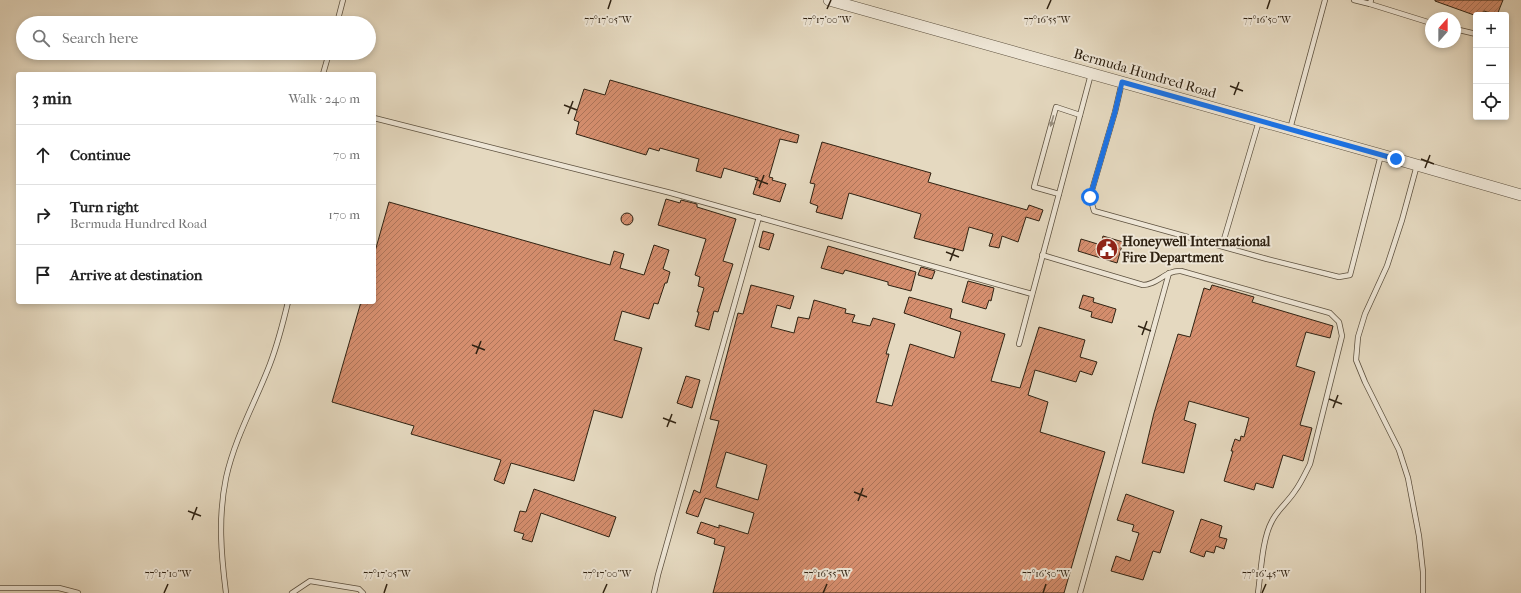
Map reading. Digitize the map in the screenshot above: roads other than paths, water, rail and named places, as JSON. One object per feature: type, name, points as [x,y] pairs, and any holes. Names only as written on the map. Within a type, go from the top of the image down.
[{"type":"street","name":"Bermuda Hundred Road","points":[[829,0],[1521,195]]},
{"type":"lane","points":[[339,16],[343,0]]},
{"type":"lane","points":[[1290,129],[1324,0]]},
{"type":"lane","points":[[1354,0],[1370,2],[1425,21]]},
{"type":"lane","points":[[1461,30],[1473,33]]},
{"type":"lane","points":[[324,72],[327,60]]},
{"type":"lane","points":[[1019,344],[1091,74]]},
{"type":"lane","points":[[1122,82],[1115,112],[1090,197],[1094,210],[1222,246],[1339,277],[1350,275],[1382,155]]},
{"type":"lane","points":[[1059,194],[1034,187],[1056,107],[1080,114]]},
{"type":"lane","points":[[376,119],[671,193],[1032,294]]},
{"type":"lane","points":[[1222,246],[1259,121]]},
{"type":"lane","points":[[1417,165],[1402,220],[1387,266],[1364,314],[1358,337],[1356,360],[1365,382],[1399,450],[1408,478],[1419,536],[1423,572],[1423,593]]},
{"type":"lane","points":[[654,593],[660,567],[759,217]]},
{"type":"lane","points":[[1042,255],[1143,285],[1154,283],[1169,272],[1181,271],[1330,313],[1339,322],[1342,330],[1342,336],[1310,464],[1303,479],[1278,510],[1271,522],[1267,535],[1258,593]]},
{"type":"lane","points":[[1080,593],[1169,272]]},
{"type":"lane","points":[[226,593],[221,558],[220,532],[222,506],[227,476],[234,452],[252,404],[280,337],[288,304]]},
{"type":"lane","points":[[292,593],[310,581],[359,589],[363,593]]},
{"type":"lane","points":[[0,588],[59,588],[78,593]]},
{"type":"place","name":"Honeywell International Fire Department","points":[[1107,249]]}]
